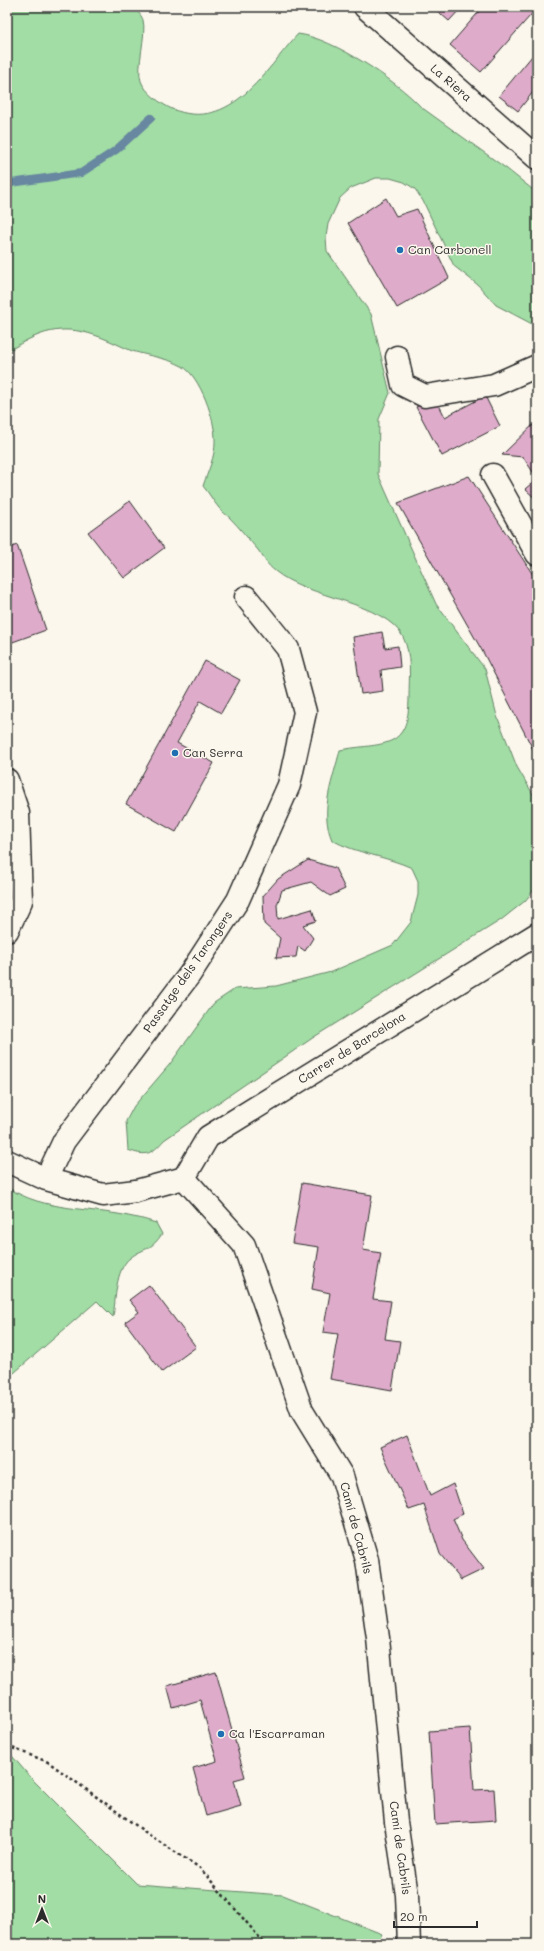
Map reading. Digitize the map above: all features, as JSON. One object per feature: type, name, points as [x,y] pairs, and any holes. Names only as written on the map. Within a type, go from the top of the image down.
[{"type":"street","name":"La Riera","points":[[365,7],[537,158]]},
{"type":"street","points":[[397,358],[403,385],[424,396],[494,385],[537,366]]},
{"type":"street","points":[[492,475],[537,554]]},
{"type":"street","name":"Passatge dels Tarongers","points":[[46,1179],[64,1141],[190,974],[238,900],[289,785],[305,712],[288,649],[246,597]]},
{"type":"street","points":[[7,780],[18,813],[21,901],[7,931]]},
{"type":"street","name":"Carrer de Barcelona","points":[[184,1178],[208,1137],[537,934]]},
{"type":"street","points":[[7,1161],[46,1179],[103,1195],[136,1191],[184,1178]]},
{"type":"street","name":"Camí de Cabrils","points":[[184,1178],[244,1245],[302,1411],[342,1476],[367,1560],[378,1638],[396,1822],[407,1895],[410,1943]]},
{"type":"path","points":[[7,1746],[48,1762],[155,1839],[200,1868],[265,1944]]},
{"type":"green space","points":[[7,7],[134,7],[141,15],[144,26],[140,68],[141,81],[143,85],[158,101],[168,107],[193,114],[212,112],[229,105],[245,94],[259,80],[298,34],[329,43],[364,62],[397,85],[421,107],[507,169],[532,189],[537,196],[537,324],[532,324],[496,305],[478,285],[454,266],[423,201],[415,189],[404,182],[390,178],[376,178],[351,188],[340,198],[328,224],[326,237],[327,251],[371,314],[390,393],[379,419],[378,474],[436,604],[485,669],[497,716],[517,767],[537,801],[537,886],[525,901],[501,920],[314,1037],[164,1140],[152,1151],[144,1154],[128,1150],[126,1121],[134,1106],[170,1064],[214,1003],[235,989],[276,986],[331,972],[393,945],[411,922],[418,895],[418,881],[412,868],[351,849],[332,840],[328,829],[327,818],[328,795],[340,750],[390,741],[398,736],[404,727],[408,715],[409,659],[403,637],[394,625],[363,608],[306,588],[289,580],[272,569],[258,550],[217,505],[203,486],[215,448],[213,423],[201,389],[189,371],[176,363],[132,351],[95,335],[69,330],[57,330],[33,337],[7,352]]},
{"type":"green space","points":[[7,823],[12,833],[7,911]]},
{"type":"green space","points":[[7,1187],[36,1201],[52,1205],[148,1220],[156,1223],[162,1234],[154,1244],[130,1258],[125,1263],[121,1270],[117,1285],[113,1317],[97,1301],[7,1379]]},
{"type":"green space","points":[[7,1750],[31,1778],[137,1884],[283,1895],[382,1934],[377,1944],[7,1944]]},
{"type":"building","points":[[258,7],[266,7],[262,11]]},
{"type":"building","points":[[433,7],[462,7],[449,21]]},
{"type":"building","points":[[483,7],[537,8],[481,72],[450,45]]},
{"type":"building","points":[[537,50],[537,87],[518,111],[499,96]]},
{"type":"building","name":"Can Carbonell","points":[[386,198],[396,216],[417,209],[449,278],[397,308],[348,223]]},
{"type":"building","points":[[485,396],[500,426],[442,456],[416,407],[435,397],[445,417]]},
{"type":"building","points":[[537,421],[537,478],[523,457],[502,455]]},
{"type":"building","points":[[469,476],[537,581],[537,757],[484,654],[398,503]]},
{"type":"building","points":[[537,479],[537,500],[525,489]]},
{"type":"building","points":[[130,501],[164,548],[124,578],[88,532]]},
{"type":"building","points":[[17,545],[46,630],[7,644],[7,549]]},
{"type":"building","points":[[382,632],[385,648],[398,646],[400,667],[381,670],[383,691],[361,694],[353,637]]},
{"type":"building","name":"Can Serra","points":[[205,661],[240,680],[221,713],[200,701],[177,743],[214,763],[176,832],[126,804]]},
{"type":"building","points":[[308,860],[335,868],[345,889],[330,896],[311,882],[282,890],[277,905],[278,919],[312,909],[316,921],[303,925],[313,938],[305,951],[298,946],[296,957],[276,958],[280,938],[264,924],[263,896],[278,879]]},
{"type":"building","points":[[302,1183],[372,1195],[363,1250],[381,1253],[373,1299],[391,1301],[385,1339],[400,1341],[392,1390],[330,1379],[338,1334],[323,1332],[330,1293],[312,1289],[319,1247],[292,1243]]},
{"type":"building","points":[[149,1285],[196,1347],[162,1372],[125,1322],[139,1312],[129,1300]]},
{"type":"building","points":[[407,1435],[430,1496],[453,1484],[463,1514],[453,1519],[462,1540],[484,1569],[461,1580],[440,1554],[424,1505],[409,1510],[380,1447]]},
{"type":"building","name":"Ca l'Escarraman","points":[[216,1672],[245,1777],[234,1780],[241,1806],[206,1816],[193,1768],[217,1761],[200,1700],[173,1708],[167,1686]]},
{"type":"building","points":[[470,1728],[474,1790],[494,1789],[496,1820],[435,1824],[429,1731]]},
{"type":"waterway","points":[[7,181],[11,183],[81,173],[116,150],[151,118]]},
{"type":"place","name":"Can Carbonell","points":[[400,250]]},
{"type":"place","name":"Can Serra","points":[[175,753]]},
{"type":"place","name":"Ca l'Escarraman","points":[[221,1734]]}]
